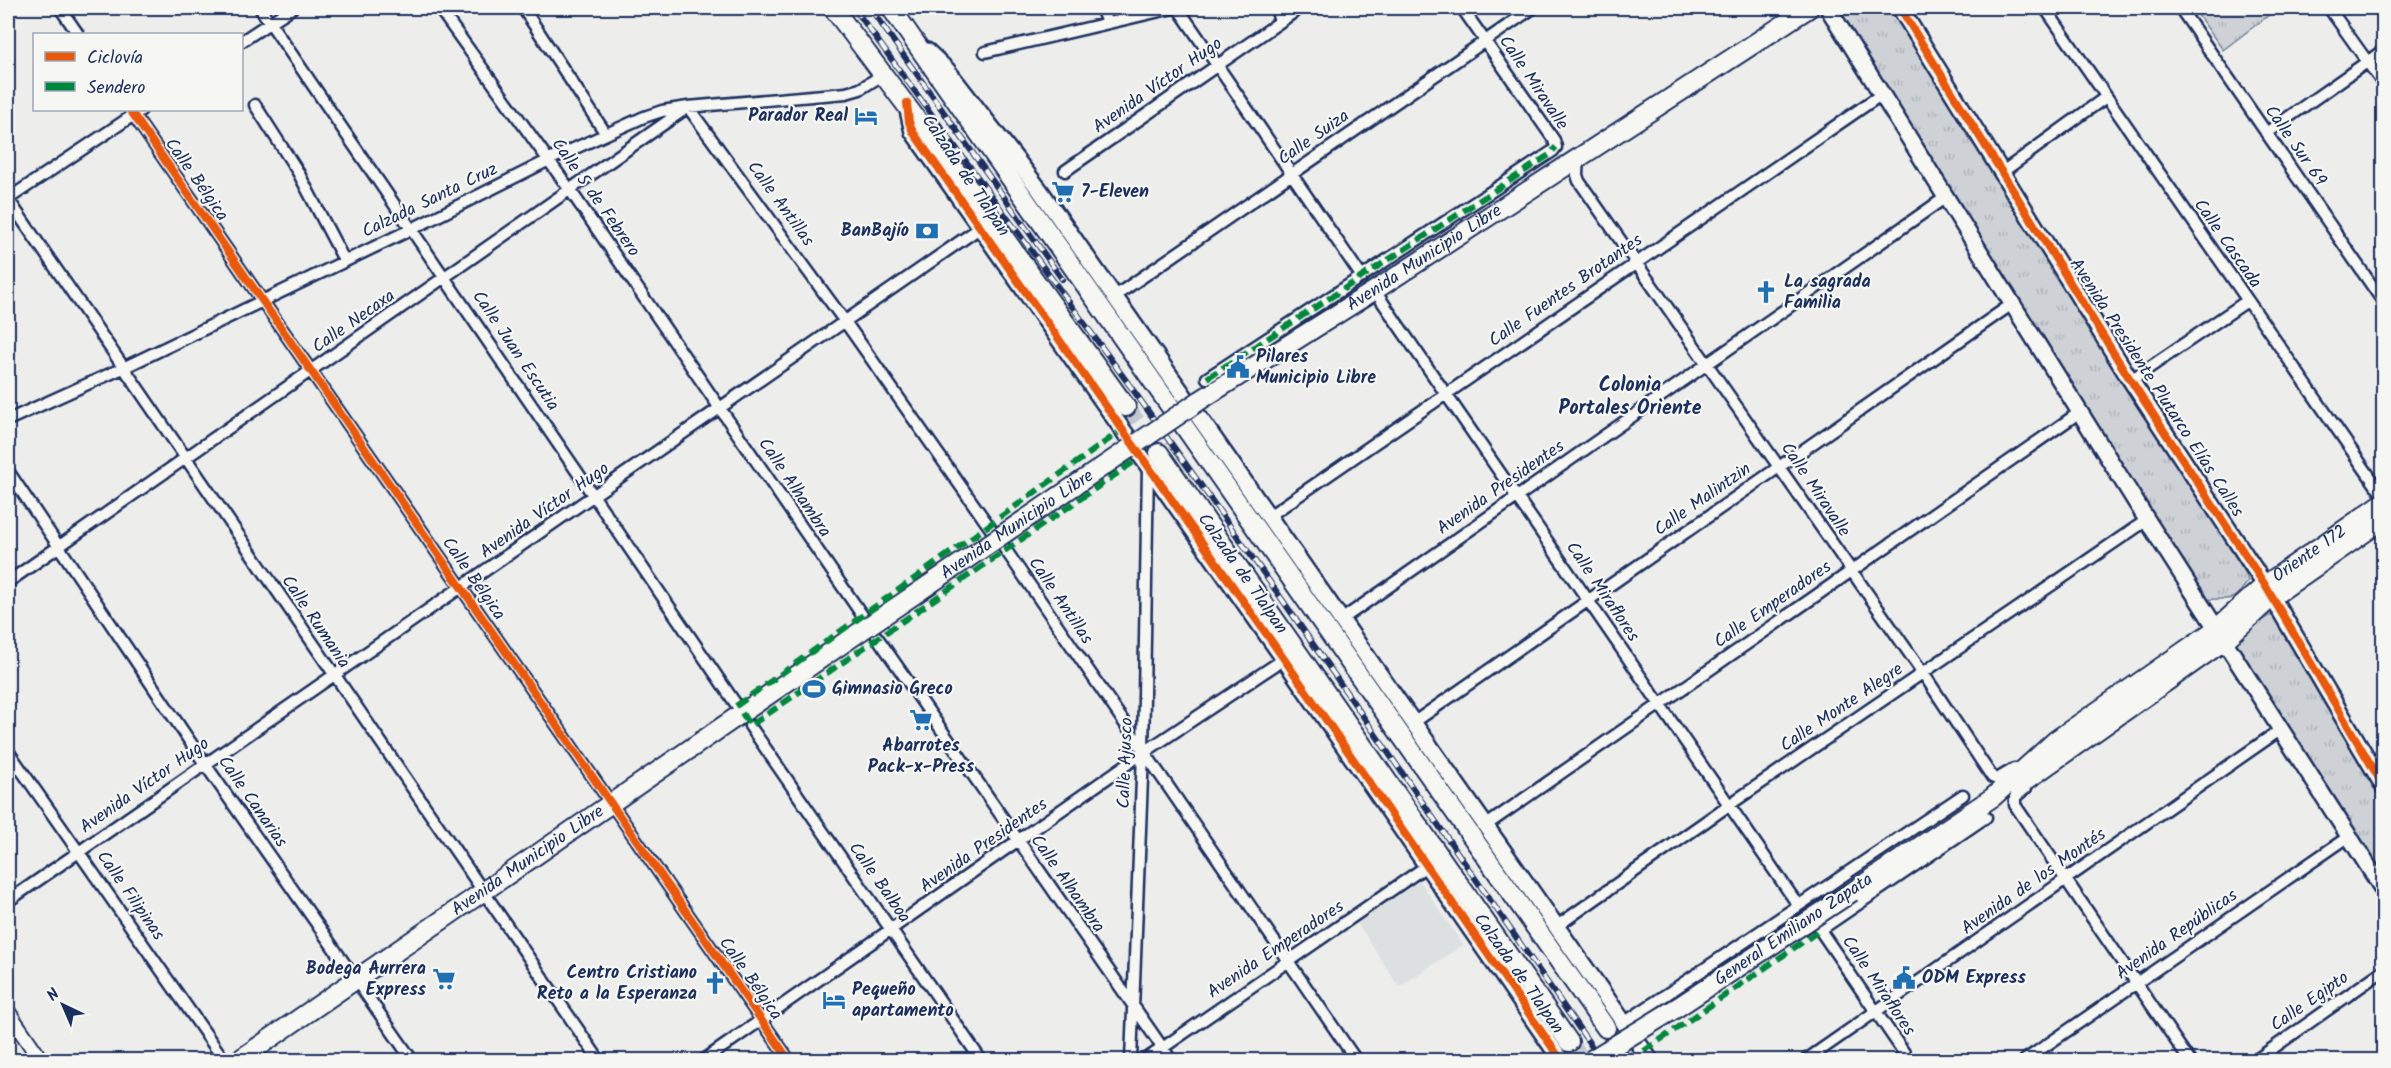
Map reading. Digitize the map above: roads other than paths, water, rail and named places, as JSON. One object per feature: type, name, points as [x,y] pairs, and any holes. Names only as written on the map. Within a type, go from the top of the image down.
[{"type":"main road","name":"Calzada de Tlalpan","points":[[834,8],[907,103],[1126,407]]},
{"type":"main road","name":"Calzada de Tlalpan","points":[[891,8],[1606,1028]]},
{"type":"main road","name":"Avenida Municipio Libre","points":[[239,1060],[483,894],[610,804],[746,719],[867,628],[1199,401],[1809,8]]},
{"type":"main road","points":[[1828,8],[2220,635],[2384,891]]},
{"type":"main road","name":"Avenida Presidente Plutarco Elías Calles","points":[[1900,8],[2131,380],[2268,591],[2384,787]]},
{"type":"main road","name":"Calzada de Tlalpan","points":[[909,34],[947,70],[1039,189],[1650,1060]]},
{"type":"main road","name":"Calzada de Tlalpan","points":[[907,103],[909,122],[913,132],[1153,460],[1569,1042]]},
{"type":"main road","name":"Calzada de Tlalpan","points":[[1153,460],[1425,867],[1560,1060]]},
{"type":"main road","name":"Oriente 172","points":[[2268,591],[2384,500]]},
{"type":"main road","name":"Oriente 172","points":[[2268,591],[2384,519]]},
{"type":"main road","name":"General Emiliano Zapata","points":[[1993,797],[2011,791],[2040,772],[2220,635],[2268,591]]},
{"type":"main road","name":"General Emiliano Zapata","points":[[1592,1060],[1678,1007],[1946,829],[1993,797],[2056,740],[2220,635]]},
{"type":"street","points":[[60,8],[77,33]]},
{"type":"street","name":"Calle Juan Escutia","points":[[260,8],[746,719]]},
{"type":"street","points":[[243,41],[292,8]]},
{"type":"street","name":"Calle 5 de Febrero","points":[[439,8],[549,160],[720,409]]},
{"type":"street","points":[[523,8],[606,134]]},
{"type":"street","points":[[1101,8],[1107,23]]},
{"type":"street","points":[[985,52],[1173,8]]},
{"type":"street","points":[[1178,8],[1362,277]]},
{"type":"street","points":[[1276,8],[1280,22]]},
{"type":"street","name":"Avenida Víctor Hugo","points":[[1065,171],[1300,8]]},
{"type":"street","name":"Calle Miravalle","points":[[1462,8],[1556,147]]},
{"type":"street","name":"Calle Suiza","points":[[1115,296],[1533,8]]},
{"type":"street","name":"Calle Cascada","points":[[2045,8],[2384,500]]},
{"type":"street","name":"Calle Sur 69","points":[[2180,8],[2384,303]]},
{"type":"street","points":[[2329,8],[2384,85]]},
{"type":"street","points":[[2266,133],[2384,51]]},
{"type":"street","name":"Calzada Santa Cruz","points":[[8,420],[123,368],[412,229],[549,160],[662,111],[846,93],[860,89],[884,74]]},
{"type":"street","name":"Calle Fuentes Brotantes","points":[[1269,516],[1882,94]]},
{"type":"street","points":[[2001,173],[2106,97]]},
{"type":"street","points":[[255,105],[298,172],[344,260]]},
{"type":"street","name":"Calle Necaxa","points":[[8,582],[445,279],[688,107]]},
{"type":"street","name":"Calle Antillas","points":[[688,107],[846,322],[1356,1060]]},
{"type":"street","points":[[8,199],[134,111]]},
{"type":"street","name":"Calle Bélgica","points":[[134,111],[311,372],[789,1060]]},
{"type":"street","name":"Avenida Municipio Libre","points":[[1207,378],[1549,155],[1556,147]]},
{"type":"street","name":"Calle Miravalle","points":[[1578,156],[1579,181],[1709,364],[1993,778],[2000,777],[2056,740]]},
{"type":"street","name":"Avenida Presidentes","points":[[1341,620],[1946,197]]},
{"type":"street","name":"Calle Rumania","points":[[8,199],[187,458],[333,678],[599,1060]]},
{"type":"street","name":"Avenida Víctor Hugo","points":[[8,902],[981,227]]},
{"type":"street","name":"Calle Miraflores","points":[[1379,297],[1444,395],[1517,496],[1798,905]]},
{"type":"street","points":[[2131,380],[2247,301]]},
{"type":"street","name":"Calle Malintzin","points":[[1413,723],[2012,304]]},
{"type":"street","name":"Calle Alhambra","points":[[720,409],[867,628],[1171,1060]]},
{"type":"street","name":"Calle Emperadores","points":[[1485,826],[2080,412]]},
{"type":"street","name":"Calle Ajusco","points":[[1131,1060],[1131,1004],[1143,753],[1153,460]]},
{"type":"street","name":"Calle Canarias","points":[[8,471],[205,764],[412,1060]]},
{"type":"street","name":"Calle Monte Alegre","points":[[1557,926],[1729,805],[2147,519]]},
{"type":"street","name":"Avenida Presidentes","points":[[704,1060],[1018,843],[1143,753],[1284,659]]},
{"type":"street","name":"Calle Balboa","points":[[746,719],[981,1060]]},
{"type":"street","name":"Avenida de los Montés","points":[[1806,1060],[2280,730]]},
{"type":"street","name":"Calle Filipinas","points":[[8,751],[224,1060]]},
{"type":"street","points":[[2040,772],[2013,800],[2189,1060]]},
{"type":"street","points":[[1624,1023],[1963,795]]},
{"type":"street","name":"Calle Miraflores","points":[[1909,1060],[1820,930],[1986,817]]},
{"type":"street","name":"Avenida Repúblicas","points":[[2027,1060],[2348,837]]},
{"type":"street","name":"Avenida Emperadores","points":[[1145,1060],[1425,867]]},
{"type":"street","name":"Calle Egipto","points":[[2256,1060],[2384,970]]},
{"type":"street","points":[[8,1012],[41,1060]]},
{"type":"tunnel","points":[[1126,407],[1156,449]]},
{"type":"tunnel","points":[[1606,1028],[1628,1060]]},
{"type":"tunnel","points":[[1569,1042],[1581,1060]]},
{"type":"railway","points":[[854,8],[1136,394],[1279,595],[1601,1060]]},
{"type":"railway","points":[[870,8],[1062,279]]},
{"type":"place","name":"Parador Real","points":[[866,116]]},
{"type":"place","name":"7-Eleven","points":[[1063,192]]},
{"type":"place","name":"BanBajío","points":[[927,231]]},
{"type":"place","name":"La sagrada Familia","points":[[1766,292]]},
{"type":"place","name":"Pilares Municipio Libre","points":[[1238,367]]},
{"type":"place","name":"Gimnasio Greco","points":[[814,689]]},
{"type":"place","name":"Abarrotes Pack-x-Press","points":[[921,720]]},
{"type":"place","name":"ODM Express","points":[[1904,978]]},
{"type":"place","name":"Bodega Aurrera Express","points":[[444,979]]},
{"type":"place","name":"Centro Cristiano Reto a la Esperanza","points":[[715,983]]},
{"type":"place","name":"Pequeño apartamento","points":[[834,1000]]},
{"type":"district","name":"Colonia Portales Oriente","points":[[1630,398]]}]
